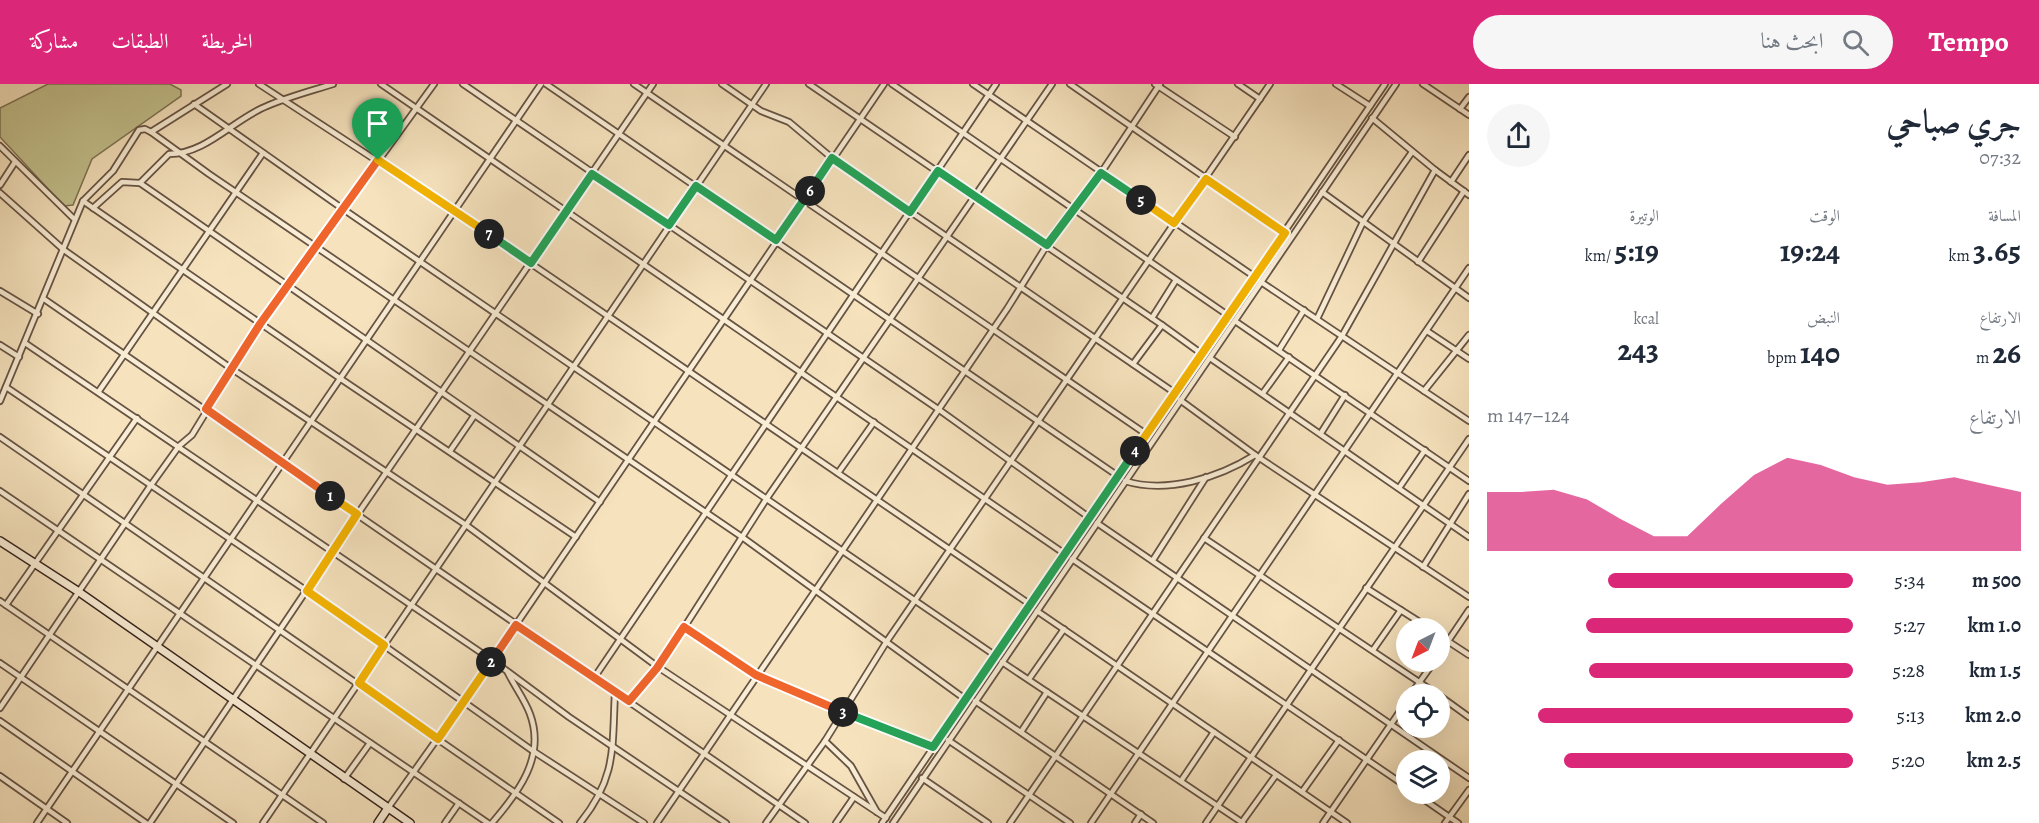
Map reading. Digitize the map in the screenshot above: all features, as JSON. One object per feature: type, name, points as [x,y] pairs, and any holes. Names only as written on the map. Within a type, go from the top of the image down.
[{"type":"street","points":[[151,132],[227,84]]},
{"type":"street","points":[[259,84],[454,211],[1031,605]]},
{"type":"street","points":[[140,183],[169,154],[180,154],[204,144],[268,105],[333,84]]},
{"type":"street","points":[[381,84],[1065,554]]},
{"type":"street","points":[[0,708],[151,485],[179,446],[192,435],[260,324],[434,84]]},
{"type":"street","points":[[463,84],[1012,461],[1090,518]]},
{"type":"street","points":[[37,823],[541,84]]},
{"type":"street","points":[[546,84],[1118,476]]},
{"type":"street","points":[[634,84],[1146,434]]},
{"type":"street","points":[[0,721],[72,773],[148,823],[177,785],[357,514],[653,84]]},
{"type":"street","points":[[722,84],[768,115],[789,122],[832,158],[1175,393]]},
{"type":"street","points":[[263,823],[766,84]]},
{"type":"street","points":[[809,84],[1047,245],[1202,354]]},
{"type":"street","points":[[378,823],[438,739],[884,84]]},
{"type":"street","points":[[892,84],[1229,316]]},
{"type":"street","points":[[973,84],[1254,277]]},
{"type":"street","points":[[594,678],[996,84]]},
{"type":"street","points":[[629,701],[657,668],[767,498],[1052,84]]},
{"type":"street","points":[[1070,84],[1285,233]]},
{"type":"street","points":[[1238,84],[1260,99]]},
{"type":"street","points":[[766,823],[808,766],[887,641],[1068,381],[1270,84]]},
{"type":"street","points":[[1336,84],[1370,106]]},
{"type":"street","points":[[882,823],[1385,84]]},
{"type":"street","points":[[902,823],[894,821],[922,778],[1395,84]]},
{"type":"street","points":[[1423,84],[1469,115]]},
{"type":"street","points":[[657,823],[993,331],[1047,245],[1101,173],[1158,85],[1235,137]]},
{"type":"street","points":[[1460,109],[1469,97]]},
{"type":"street","points":[[194,104],[343,210],[654,420],[996,656]]},
{"type":"street","points":[[1372,118],[1412,152],[1467,193],[1418,262]]},
{"type":"street","points":[[0,401],[44,300],[74,218],[83,201],[113,171],[139,130],[145,129],[741,537],[965,699]]},
{"type":"street","points":[[0,146],[74,218]]},
{"type":"street","points":[[1317,319],[1363,222],[1412,152]]},
{"type":"street","points":[[99,391],[263,153]]},
{"type":"street","points":[[1451,182],[1469,155]]},
{"type":"street","points":[[0,185],[15,162]]},
{"type":"street","points":[[1010,823],[1178,577],[1257,456],[1342,336],[1435,170]]},
{"type":"street","points":[[93,208],[122,182],[140,183],[440,394],[600,502]]},
{"type":"street","points":[[1322,192],[1469,298]]},
{"type":"street","points":[[0,193],[64,250],[232,369],[466,525],[657,668],[886,818]]},
{"type":"street","points":[[83,201],[340,379],[417,428],[576,537]]},
{"type":"street","points":[[1091,823],[1469,268]]},
{"type":"street","points":[[1152,318],[1176,280]]},
{"type":"street","points":[[1261,282],[1469,421]]},
{"type":"street","points":[[0,291],[38,314]]},
{"type":"street","points":[[44,300],[206,409],[282,464],[805,823]]},
{"type":"street","points":[[1279,350],[1304,310]]},
{"type":"street","points":[[1235,321],[1469,481]]},
{"type":"street","points":[[1133,364],[1162,325]]},
{"type":"street","points":[[1427,331],[1469,359]]},
{"type":"street","points":[[1424,391],[1469,336]]},
{"type":"street","points":[[25,343],[99,391],[492,660],[612,746],[726,823]]},
{"type":"street","points":[[0,345],[19,357]]},
{"type":"street","points":[[1263,393],[1289,357]]},
{"type":"street","points":[[1210,358],[1345,449],[1469,537]]},
{"type":"street","points":[[6,387],[307,591],[533,751],[644,823]]},
{"type":"street","points":[[1321,433],[1345,395]]},
{"type":"street","points":[[1180,400],[1257,456],[1469,597]]},
{"type":"street","points":[[450,451],[474,416]]},
{"type":"street","points":[[6,605],[136,418]]},
{"type":"street","points":[[838,473],[874,422]]},
{"type":"street","points":[[0,437],[559,823]]},
{"type":"street","points":[[1206,823],[1469,439]]},
{"type":"street","points":[[1399,488],[1425,450]]},
{"type":"street","points":[[1125,481],[1151,487],[1173,485],[1206,477],[1257,456]]},
{"type":"street","points":[[1153,560],[1206,477]]},
{"type":"street","points":[[0,491],[490,823],[517,794],[528,771],[533,751],[534,734],[530,714],[507,672]]},
{"type":"street","points":[[1423,567],[1469,494]]},
{"type":"street","points":[[1097,522],[1469,778]]},
{"type":"street","points":[[1204,538],[1423,684]]},
{"type":"street","points":[[0,541],[79,592],[410,823]]},
{"type":"street","points":[[1072,559],[1396,780]]},
{"type":"street","points":[[1366,588],[1413,618]]},
{"type":"street","points":[[0,601],[323,823]]},
{"type":"street","points":[[1373,650],[1401,610]]},
{"type":"street","points":[[1450,638],[1469,610]]},
{"type":"street","points":[[1037,611],[1347,823]]},
{"type":"street","points":[[684,627],[756,675],[933,747]]},
{"type":"street","points":[[1029,680],[1065,629]]},
{"type":"street","points":[[1450,642],[1469,655]]},
{"type":"street","points":[[1002,662],[1243,823],[1276,775]]},
{"type":"street","points":[[0,663],[233,823]]},
{"type":"street","points":[[1420,682],[1427,672]]},
{"type":"street","points":[[580,823],[601,794],[608,777],[615,692]]},
{"type":"street","points":[[1021,732],[1047,692]]},
{"type":"street","points":[[975,701],[1153,823]]},
{"type":"street","points":[[1450,703],[1469,717]]},
{"type":"street","points":[[1323,823],[1396,718]]},
{"type":"street","points":[[1181,781],[1214,732]]},
{"type":"street","points":[[948,740],[1070,823]]},
{"type":"street","points":[[1302,792],[1339,740]]},
{"type":"street","points":[[825,741],[851,766],[877,812]]},
{"type":"street","points":[[344,778],[370,743]]},
{"type":"street","points":[[0,776],[67,823]]},
{"type":"street","points":[[922,778],[988,823]]},
{"type":"street","points":[[1445,823],[1469,790]]},
{"type":"street","points":[[836,823],[854,797]]},
{"type":"street","points":[[444,823],[459,803]]},
{"type":"street","points":[[1431,804],[1458,823]]},
{"type":"street","points":[[1135,823],[1141,814]]},
{"type":"shaded area","points":[[48,84],[170,84],[181,90],[181,96],[92,159],[73,205],[64,206],[0,137],[0,108]]},
{"type":"route","points":[[832,158],[910,212],[938,171],[1047,245],[1064,219],[1101,173],[1174,223],[1206,179],[1285,233],[933,747],[756,675],[684,627],[657,668],[629,701],[516,625],[438,739],[359,683],[384,645],[307,591],[357,514],[206,409],[260,324],[378,160],[531,263],[592,174],[669,225],[696,186],[776,240],[832,158]]}]
